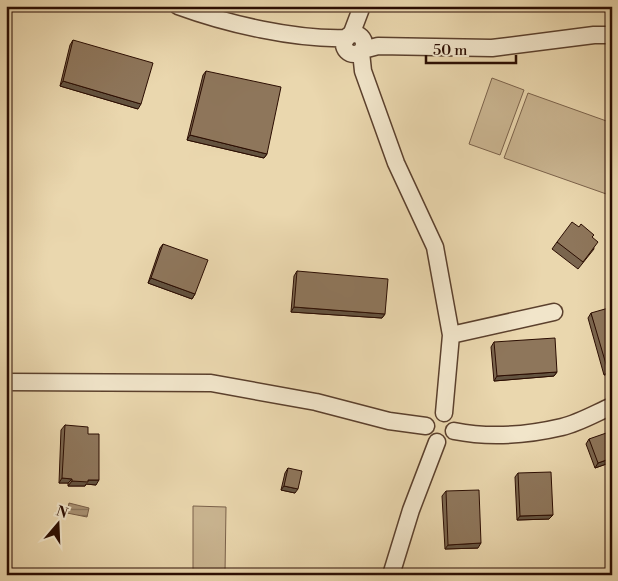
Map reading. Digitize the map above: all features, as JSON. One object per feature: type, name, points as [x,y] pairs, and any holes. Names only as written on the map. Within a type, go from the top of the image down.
[{"type":"street","points":[[178,6],[237,24],[355,43],[492,48],[594,35],[612,35]]},
{"type":"street","points":[[362,8],[355,43],[363,71],[396,164],[435,247],[450,335],[444,413]]},
{"type":"street","points":[[450,335],[554,312]]},
{"type":"street","points":[[6,382],[211,383],[316,402],[389,421],[426,426]]},
{"type":"street","points":[[454,431],[478,434],[521,434],[563,426],[612,406]]},
{"type":"street","points":[[444,413],[453,420],[454,431],[450,439],[437,442],[428,436],[426,426],[430,417],[444,413]]},
{"type":"street","points":[[391,575],[437,442]]},
{"type":"shaded area","points":[[492,78],[524,90],[500,155],[469,144]]},
{"type":"shaded area","points":[[528,93],[612,123],[612,196],[504,158]]},
{"type":"shaded area","points":[[69,503],[89,508],[87,517],[67,513]]},
{"type":"shaded area","points":[[193,506],[226,507],[225,573],[193,572]]},
{"type":"building","points":[[73,40],[153,63],[141,104],[63,81]]},
{"type":"building","points":[[206,71],[281,87],[267,154],[190,135]]},
{"type":"building","points":[[572,222],[579,227],[581,224],[594,235],[592,237],[598,242],[583,262],[557,242]]},
{"type":"building","points":[[163,244],[208,260],[195,294],[151,278]]},
{"type":"building","points":[[297,271],[388,279],[385,314],[294,307]]},
{"type":"building","points":[[612,307],[612,370],[608,371],[591,313]]},
{"type":"building","points":[[555,338],[557,372],[497,376],[494,342]]},
{"type":"building","points":[[65,425],[88,427],[88,434],[99,434],[99,480],[88,480],[88,482],[62,478]]},
{"type":"building","points":[[612,431],[612,458],[598,463],[589,439]]},
{"type":"building","points":[[288,468],[302,471],[298,489],[284,486]]},
{"type":"building","points":[[551,472],[553,515],[520,516],[518,473]]},
{"type":"building","points":[[479,490],[481,543],[448,545],[446,491]]}]
